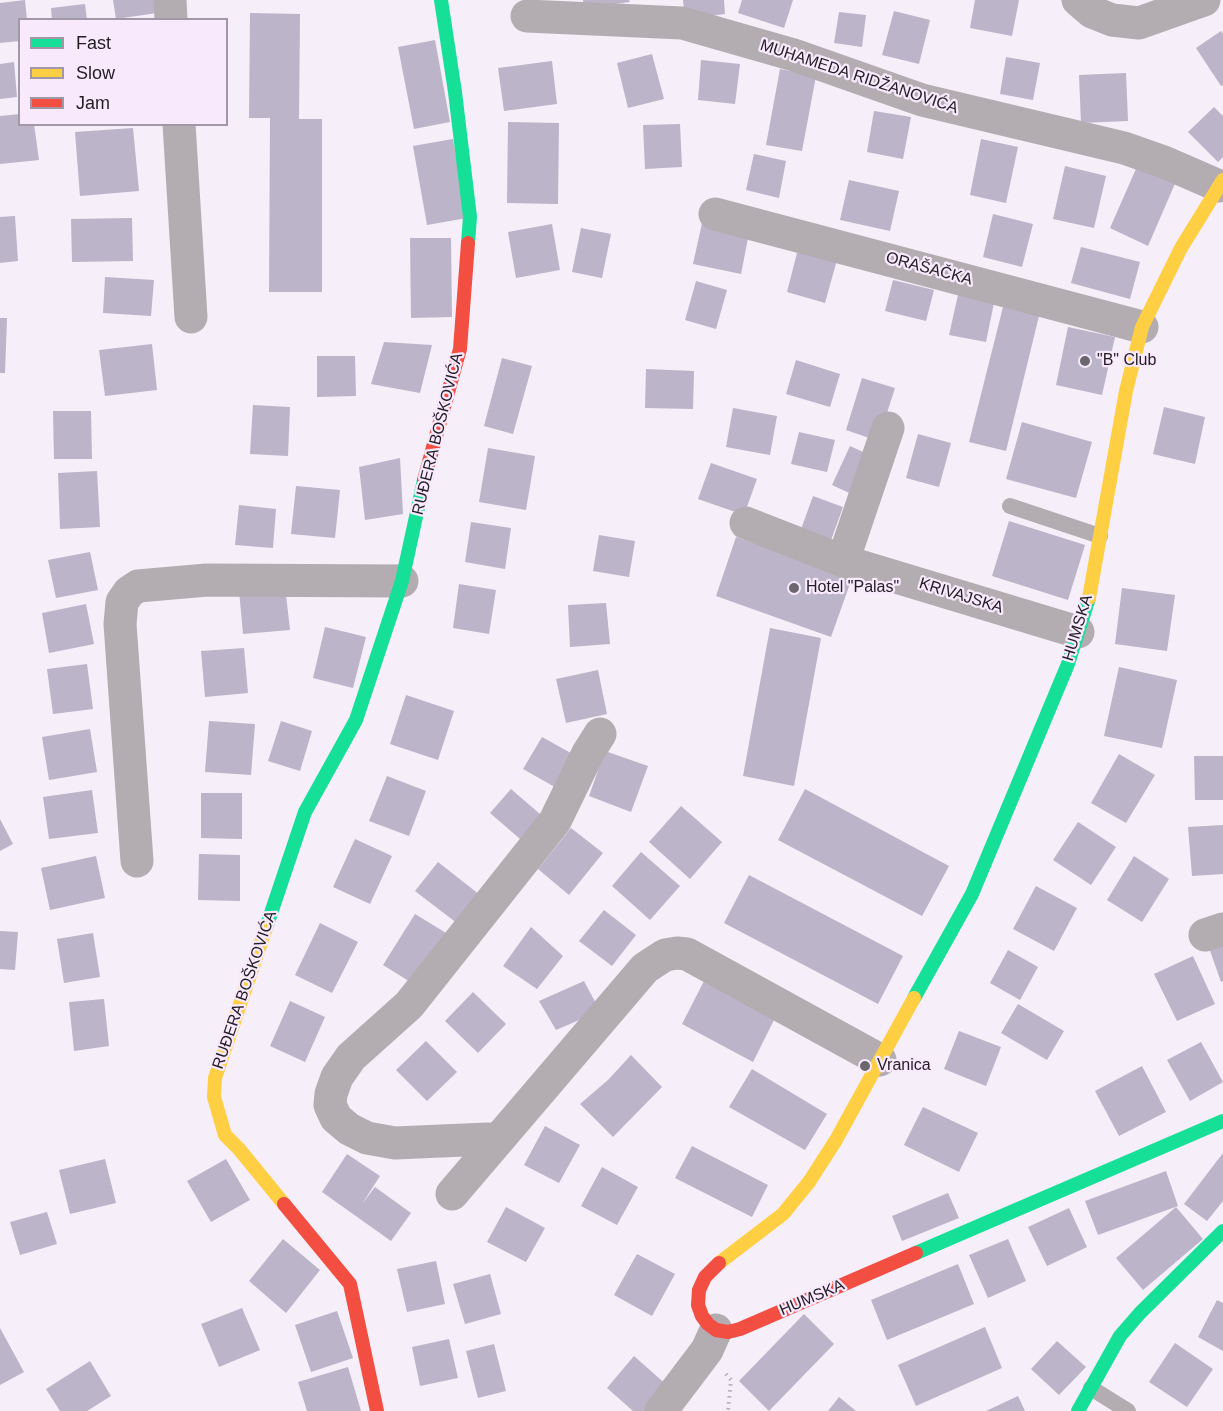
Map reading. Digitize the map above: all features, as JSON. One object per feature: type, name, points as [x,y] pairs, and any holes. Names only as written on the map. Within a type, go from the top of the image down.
[{"type":"street","points":[[170,0],[171,18]]},
{"type":"street","name":"RUĐERA BOŠKOVIĆA","points":[[377,1411],[350,1284],[247,1158],[225,1136],[214,1097],[215,1078],[305,812],[356,720],[402,581],[427,468],[460,349],[470,218],[441,0]]},
{"type":"street","points":[[1078,0],[1092,12],[1112,20],[1139,23],[1204,0]]},
{"type":"street","name":"MUHAMEDA RIDŽANOVIĆA","points":[[527,16],[682,23],[794,56],[922,100],[1124,148],[1221,183]]},
{"type":"street","points":[[179,126],[191,317]]},
{"type":"street","name":"HUMSKA","points":[[1221,183],[1181,248],[1142,327],[1126,391],[1088,605],[1068,664],[972,894],[836,1140],[809,1182],[783,1214],[715,1266],[705,1277],[699,1290],[698,1305],[702,1316],[716,1330],[728,1332],[740,1329],[1223,1121]]},
{"type":"street","name":"ORAŠAČKA","points":[[715,213],[1142,327]]},
{"type":"street","points":[[843,561],[888,428]]},
{"type":"street","name":"KRIVAJSKA","points":[[746,523],[843,561],[1078,632]]},
{"type":"street","points":[[137,861],[120,624],[122,602],[129,592],[138,586],[207,580],[402,581]]},
{"type":"street","points":[[496,1142],[488,1139],[395,1143],[367,1138],[336,1118],[330,1105],[331,1094],[337,1077],[351,1057],[409,1005],[555,821],[588,753],[600,734]]},
{"type":"street","points":[[452,1194],[645,968],[665,955],[687,954],[880,1060]]},
{"type":"street","points":[[1078,1411],[1120,1336],[1140,1313],[1223,1231]]},
{"type":"street","points":[[661,1411],[707,1350],[716,1330]]},
{"type":"lane","points":[[1010,506],[1100,536]]},
{"type":"lane","points":[[1091,1388],[1128,1411]]},
{"type":"building","points":[[25,0],[27,18],[18,18],[18,41],[0,43],[0,3]]},
{"type":"building","points":[[113,0],[156,0],[157,13],[116,18]]},
{"type":"building","points":[[583,0],[629,0],[630,2],[584,8]]},
{"type":"building","points":[[683,0],[724,0],[725,14],[685,19]]},
{"type":"building","points":[[742,0],[793,0],[784,28],[738,13]]},
{"type":"building","points":[[975,0],[1019,0],[1012,36],[970,28]]},
{"type":"building","points":[[85,4],[87,18],[52,18],[51,8]]},
{"type":"building","points":[[894,11],[930,20],[919,64],[882,55]]},
{"type":"building","points":[[839,12],[866,15],[862,47],[834,43]]},
{"type":"building","points":[[250,13],[300,14],[299,119],[322,119],[322,292],[269,292],[270,118],[249,118]]},
{"type":"building","points":[[1221,31],[1223,34],[1223,85],[1221,86],[1196,48]]},
{"type":"building","points":[[435,40],[450,122],[414,129],[398,47]]},
{"type":"building","points":[[652,54],[664,99],[628,108],[617,63]]},
{"type":"building","points":[[1006,57],[1040,63],[1033,100],[1000,94]]},
{"type":"building","points":[[701,60],[740,64],[735,104],[698,100]]},
{"type":"building","points":[[552,61],[557,104],[504,111],[498,68]]},
{"type":"building","points":[[14,62],[17,97],[0,99],[0,64]]},
{"type":"building","points":[[780,69],[816,76],[802,151],[766,145]]},
{"type":"building","points":[[1126,73],[1128,121],[1081,123],[1079,75]]},
{"type":"building","points":[[1214,107],[1223,116],[1223,157],[1218,162],[1188,132]]},
{"type":"building","points":[[874,111],[911,117],[903,159],[867,152]]},
{"type":"building","points":[[18,114],[18,126],[34,126],[39,160],[0,164],[0,116]]},
{"type":"building","points":[[508,122],[559,123],[558,204],[507,203]]},
{"type":"building","points":[[680,124],[682,167],[645,169],[643,125]]},
{"type":"building","points":[[133,128],[139,191],[80,196],[75,132]]},
{"type":"building","points":[[453,139],[467,218],[427,225],[413,146]]},
{"type":"building","points":[[981,139],[1018,147],[1006,203],[970,195]]},
{"type":"building","points":[[754,154],[786,161],[779,198],[746,190]]},
{"type":"building","points":[[1139,162],[1177,179],[1148,246],[1110,228]]},
{"type":"building","points":[[1065,166],[1106,176],[1094,228],[1053,219]]},
{"type":"building","points":[[849,180],[899,191],[890,231],[840,220]]},
{"type":"building","points":[[993,214],[1033,224],[1022,267],[983,257]]},
{"type":"building","points":[[15,216],[18,261],[0,263],[0,217]]},
{"type":"building","points":[[132,218],[133,261],[72,262],[71,219]]},
{"type":"building","points":[[702,223],[749,233],[741,274],[693,264]]},
{"type":"building","points":[[552,224],[560,270],[516,278],[508,232]]},
{"type":"building","points":[[581,228],[611,234],[602,278],[572,272]]},
{"type":"building","points":[[410,238],[451,238],[452,317],[411,318]]},
{"type":"building","points":[[1081,247],[1140,262],[1130,299],[1071,283]]},
{"type":"building","points":[[798,249],[837,260],[825,303],[787,292]]},
{"type":"building","points":[[105,277],[154,280],[151,316],[103,313]]},
{"type":"building","points":[[893,280],[934,290],[926,321],[885,311]]},
{"type":"building","points":[[696,281],[727,290],[716,329],[685,320]]},
{"type":"building","points":[[958,295],[994,303],[986,342],[949,335]]},
{"type":"building","points":[[1003,307],[1039,316],[1006,451],[969,442]]},
{"type":"building","points":[[0,318],[7,318],[5,373],[0,373]]},
{"type":"building","name":"\"B\" Club","points":[[1068,327],[1115,337],[1102,395],[1056,385]]},
{"type":"building","points":[[384,342],[432,345],[420,393],[371,384]]},
{"type":"building","points":[[152,344],[157,390],[105,396],[99,350]]},
{"type":"building","points":[[317,356],[355,356],[356,396],[317,397]]},
{"type":"building","points":[[502,358],[532,366],[513,434],[484,426]]},
{"type":"building","points":[[796,360],[840,374],[830,407],[786,394]]},
{"type":"building","points":[[646,369],[694,371],[693,409],[645,408]]},
{"type":"building","points":[[862,378],[895,388],[878,441],[846,430]]},
{"type":"building","points":[[253,405],[290,407],[288,456],[250,454]]},
{"type":"building","points":[[1164,407],[1205,417],[1195,464],[1153,454]]},
{"type":"building","points":[[733,408],[777,416],[770,455],[726,447]]},
{"type":"building","points":[[53,411],[91,411],[92,459],[54,459]]},
{"type":"building","points":[[1022,422],[1092,442],[1076,498],[1006,479]]},
{"type":"building","points":[[799,432],[835,440],[827,472],[791,464]]},
{"type":"building","points":[[918,434],[951,443],[939,487],[906,478]]},
{"type":"building","points":[[850,446],[874,457],[856,496],[832,485]]},
{"type":"building","points":[[488,448],[535,456],[526,510],[479,502]]},
{"type":"building","points":[[400,458],[403,514],[365,520],[359,467]]},
{"type":"building","points":[[711,463],[757,479],[744,515],[698,499]]},
{"type":"building","points":[[97,471],[100,527],[60,529],[58,473]]},
{"type":"building","points":[[296,486],[340,490],[335,538],[291,534]]},
{"type":"building","points":[[813,496],[843,507],[830,543],[800,532]]},
{"type":"building","points":[[239,505],[276,509],[273,548],[235,545]]},
{"type":"building","points":[[1009,521],[1085,545],[1068,600],[992,576]]},
{"type":"building","points":[[471,522],[511,528],[505,569],[465,562]]},
{"type":"building","points":[[599,535],[635,541],[629,577],[593,571]]},
{"type":"building","points":[[736,537],[852,578],[831,637],[716,596]]},
{"type":"building","points":[[90,552],[98,590],[56,598],[48,560]]},
{"type":"building","points":[[459,584],[496,590],[489,634],[453,628]]},
{"type":"building","points":[[285,586],[290,630],[243,634],[239,590]]},
{"type":"building","points":[[1122,588],[1175,595],[1167,651],[1115,644]]},
{"type":"building","points":[[606,603],[610,644],[570,647],[568,605]]},
{"type":"building","points":[[86,604],[94,644],[49,653],[42,613]]},
{"type":"building","points":[[325,627],[366,637],[353,688],[313,678]]},
{"type":"building","points":[[770,628],[821,638],[794,786],[743,776]]},
{"type":"building","points":[[244,648],[248,693],[205,697],[201,651]]},
{"type":"building","points":[[87,664],[93,709],[53,714],[47,669]]},
{"type":"building","points":[[1119,667],[1177,680],[1162,748],[1104,736]]},
{"type":"building","points":[[598,670],[607,714],[566,723],[556,679]]},
{"type":"building","points":[[406,695],[454,711],[438,760],[390,744]]},
{"type":"building","points":[[209,721],[255,724],[251,775],[205,772]]},
{"type":"building","points":[[281,721],[312,731],[300,771],[268,761]]},
{"type":"building","points":[[90,729],[97,772],[49,780],[42,737]]},
{"type":"building","points":[[542,737],[578,757],[560,790],[523,769]]},
{"type":"building","points":[[605,751],[648,766],[631,812],[589,796]]},
{"type":"building","points":[[1119,754],[1155,775],[1126,823],[1091,803]]},
{"type":"building","points":[[1194,756],[1223,756],[1223,800],[1195,800]]},
{"type":"building","points":[[387,776],[426,791],[409,836],[369,821]]},
{"type":"building","points":[[511,789],[548,821],[527,845],[490,813]]},
{"type":"building","points":[[805,789],[949,866],[922,916],[778,840]]},
{"type":"building","points":[[92,790],[98,833],[49,839],[43,797]]},
{"type":"building","points":[[201,793],[242,793],[242,839],[201,838]]},
{"type":"building","points":[[681,806],[722,842],[690,879],[649,842]]},
{"type":"building","points":[[0,819],[13,844],[0,851]]},
{"type":"building","points":[[1078,822],[1116,847],[1091,885],[1053,860]]},
{"type":"building","points":[[1223,825],[1223,874],[1192,876],[1188,827]]},
{"type":"building","points":[[571,828],[603,853],[569,895],[538,869]]},
{"type":"building","points":[[355,839],[392,856],[370,904],[333,887]]},
{"type":"building","points":[[641,852],[680,886],[650,920],[612,886]]},
{"type":"building","points":[[199,854],[240,855],[240,901],[198,900]]},
{"type":"building","points":[[96,856],[105,898],[50,910],[41,868]]},
{"type":"building","points":[[1134,856],[1169,879],[1142,922],[1107,900]]},
{"type":"building","points":[[438,862],[480,895],[458,924],[415,891]]},
{"type":"building","points":[[749,875],[903,956],[878,1004],[724,923]]},
{"type":"building","points":[[1036,886],[1077,908],[1054,951],[1013,929]]},
{"type":"building","points":[[604,910],[636,935],[612,966],[579,941]]},
{"type":"building","points":[[415,914],[451,936],[420,988],[383,965]]},
{"type":"building","points":[[320,923],[358,942],[332,993],[295,975]]},
{"type":"building","points":[[531,927],[563,956],[537,989],[503,966]]},
{"type":"building","points":[[0,931],[18,932],[15,970],[0,969]]},
{"type":"building","points":[[93,933],[100,977],[64,983],[57,939]]},
{"type":"building","points":[[1223,936],[1223,981],[1221,982],[1207,942]]},
{"type":"building","points":[[1008,950],[1038,967],[1020,1000],[990,983]]},
{"type":"building","points":[[1193,956],[1215,1004],[1177,1021],[1154,974]]},
{"type":"building","points":[[705,979],[776,1016],[753,1062],[682,1024]]},
{"type":"building","points":[[584,981],[600,1011],[556,1030],[539,1001]]},
{"type":"building","points":[[473,992],[506,1024],[478,1053],[445,1021]]},
{"type":"building","points":[[104,999],[109,1046],[74,1051],[69,1002]]},
{"type":"building","points":[[290,1001],[325,1017],[305,1062],[270,1046]]},
{"type":"building","points":[[1018,1004],[1064,1031],[1047,1060],[1001,1033]]},
{"type":"building","points":[[959,1031],[1001,1047],[986,1086],[944,1069]]},
{"type":"building","points":[[426,1041],[457,1072],[427,1101],[396,1070]]},
{"type":"building","points":[[1201,1042],[1223,1082],[1190,1101],[1167,1060]]},
{"type":"building","points":[[631,1055],[662,1087],[613,1137],[580,1104],[608,1080]]},
{"type":"building","points":[[1142,1066],[1166,1112],[1119,1136],[1095,1091]]},
{"type":"building","points":[[752,1069],[827,1114],[805,1150],[729,1107]]},
{"type":"building","points":[[923,1107],[978,1133],[959,1172],[904,1145]]},
{"type":"building","points":[[545,1126],[580,1145],[559,1183],[524,1165]]},
{"type":"building","points":[[692,1146],[768,1185],[752,1217],[675,1178]]},
{"type":"building","points":[[1223,1153],[1223,1201],[1207,1221],[1184,1204]]},
{"type":"building","points":[[347,1154],[380,1176],[362,1204],[375,1187],[411,1213],[391,1241],[322,1192]]},
{"type":"building","points":[[105,1159],[116,1203],[70,1214],[59,1170]]},
{"type":"building","points":[[226,1159],[250,1200],[211,1222],[187,1181]]},
{"type":"building","points":[[602,1167],[638,1187],[617,1225],[581,1206]]},
{"type":"building","points":[[1166,1171],[1178,1206],[1098,1235],[1085,1201]]},
{"type":"building","points":[[948,1193],[959,1218],[902,1241],[892,1216]]},
{"type":"building","points":[[506,1207],[545,1228],[526,1262],[487,1242]]},
{"type":"building","points":[[1176,1207],[1203,1239],[1143,1290],[1116,1258]]},
{"type":"building","points":[[1069,1208],[1087,1247],[1047,1266],[1028,1227]]},
{"type":"building","points":[[47,1212],[57,1244],[20,1255],[10,1222]]},
{"type":"building","points":[[283,1239],[320,1270],[286,1313],[249,1281]]},
{"type":"building","points":[[1008,1239],[1026,1281],[988,1298],[969,1255]]},
{"type":"building","points":[[637,1254],[675,1274],[652,1316],[614,1295]]},
{"type":"building","points":[[436,1261],[445,1304],[407,1312],[397,1269]]},
{"type":"building","points":[[958,1264],[974,1304],[887,1340],[871,1300]]},
{"type":"building","points":[[490,1274],[501,1314],[465,1324],[453,1284]]},
{"type":"building","points":[[1217,1300],[1223,1303],[1223,1351],[1198,1337]]},
{"type":"building","points":[[242,1308],[260,1350],[219,1367],[201,1324]]},
{"type":"building","points":[[337,1311],[353,1358],[311,1372],[295,1325]]},
{"type":"building","points":[[804,1314],[834,1344],[769,1411],[739,1381]]},
{"type":"building","points":[[985,1327],[1002,1368],[916,1406],[898,1365]]},
{"type":"building","points":[[0,1328],[24,1372],[0,1385]]},
{"type":"building","points":[[449,1339],[458,1378],[420,1386],[412,1347]]},
{"type":"building","points":[[1057,1341],[1086,1367],[1059,1395],[1031,1369]]},
{"type":"building","points":[[1175,1343],[1213,1369],[1187,1407],[1149,1382]]},
{"type":"building","points":[[494,1344],[506,1391],[478,1398],[466,1351]]},
{"type":"building","points":[[634,1356],[669,1387],[648,1411],[633,1411],[607,1388]]},
{"type":"building","points":[[90,1361],[111,1396],[87,1411],[60,1411],[46,1389]]},
{"type":"building","points":[[348,1367],[361,1411],[307,1411],[298,1382]]},
{"type":"building","points":[[1018,1396],[1025,1411],[986,1411]]},
{"type":"building","points":[[839,1397],[856,1411],[828,1411]]},
{"type":"traffic: fast","points":[[441,0],[470,217],[468,243]]},
{"type":"traffic: fast","points":[[266,928],[305,812],[356,720],[402,581],[424,480]]},
{"type":"traffic: fast","points":[[914,998],[972,894],[1068,664],[1089,598]]},
{"type":"traffic: fast","points":[[916,1253],[1223,1121]]},
{"type":"traffic: fast","points":[[1078,1411],[1120,1336],[1140,1313],[1223,1231]]},
{"type":"traffic: slow","points":[[1089,598],[1126,391],[1142,327],[1181,248],[1223,180]]},
{"type":"traffic: slow","points":[[266,928],[215,1078],[214,1097],[225,1135],[284,1204]]},
{"type":"traffic: slow","points":[[719,1263],[783,1214],[809,1182],[836,1140],[914,998]]},
{"type":"traffic: jam","points":[[424,480],[460,349],[468,243]]},
{"type":"traffic: jam","points":[[284,1204],[350,1284],[377,1411]]},
{"type":"traffic: jam","points":[[719,1263],[705,1277],[699,1290],[698,1305],[708,1324],[716,1330],[728,1332],[740,1329],[916,1253]]},
{"type":"place","name":"\"B\" Club","points":[[1085,361]]},
{"type":"place","name":"Hotel \"Palas\"","points":[[794,588]]},
{"type":"place","name":"Vranica","points":[[865,1066]]}]
